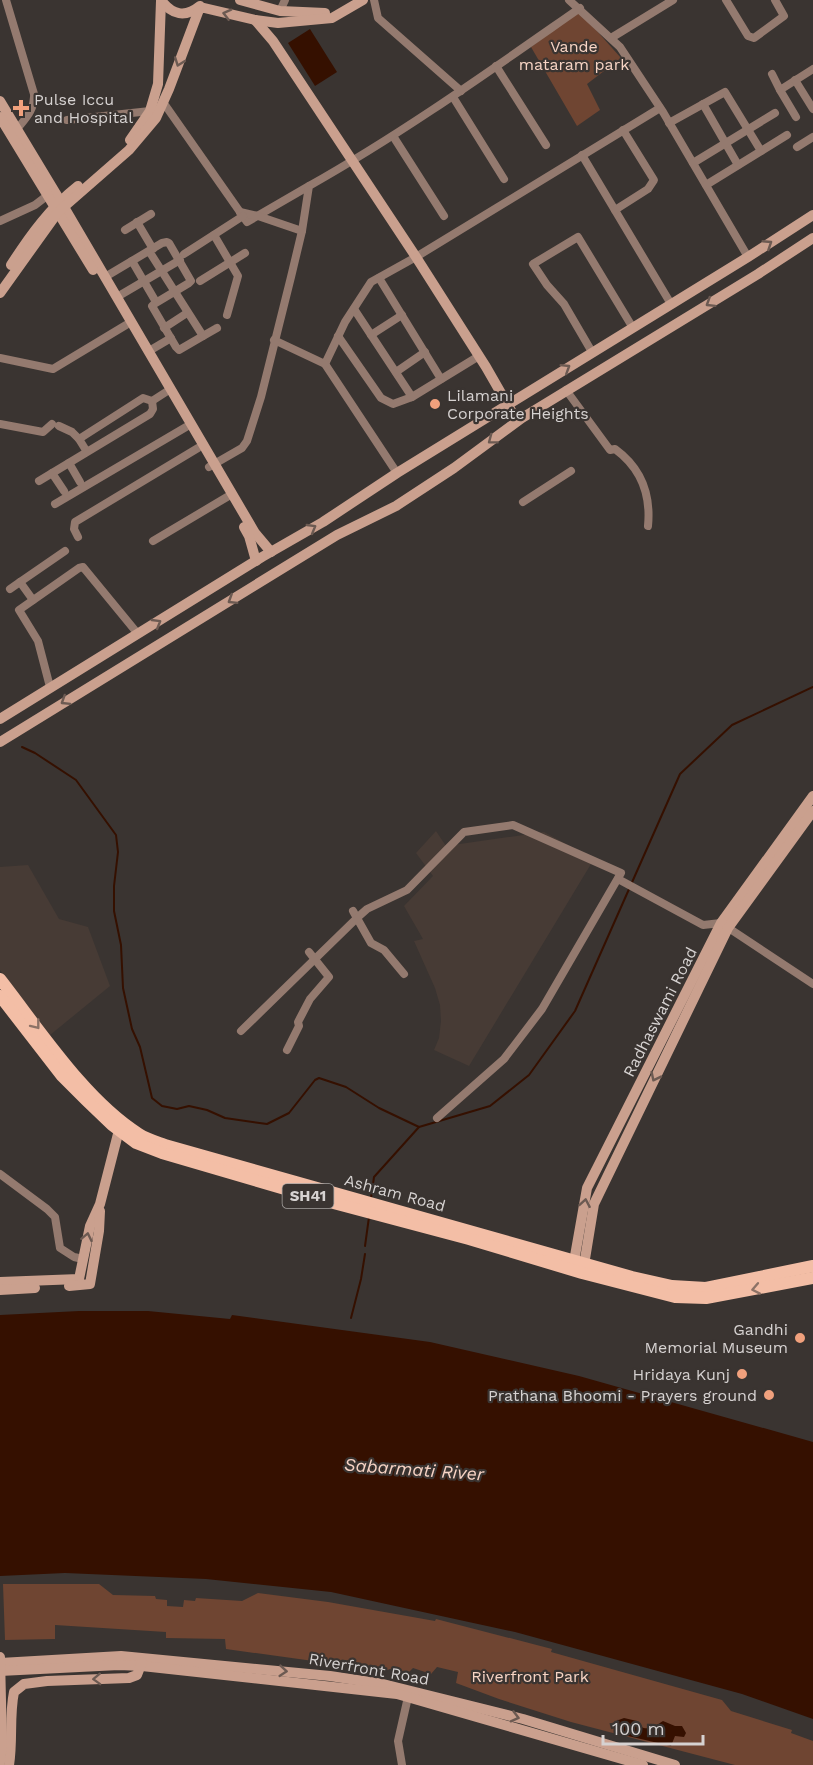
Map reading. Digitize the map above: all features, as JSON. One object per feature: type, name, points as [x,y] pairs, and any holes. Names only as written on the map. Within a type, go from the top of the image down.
[{"type":"main road","points":[[161,0],[169,10],[177,14],[188,14],[201,4]]},
{"type":"main road","points":[[0,281],[38,224],[125,147],[150,111],[158,84],[161,0]]},
{"type":"main road","points":[[240,0],[279,17],[333,18],[363,0]]},
{"type":"main road","points":[[201,4],[255,20],[331,13],[352,0]]},
{"type":"main road","points":[[0,293],[59,206],[129,150],[156,118],[201,4]]},
{"type":"main road","points":[[273,41],[279,17]]},
{"type":"main road","points":[[255,20],[273,41],[521,418]]},
{"type":"main road","points":[[0,101],[198,448],[255,533],[271,552]]},
{"type":"main road","points":[[0,117],[48,195],[59,206],[105,277],[149,351],[249,536],[256,561]]},
{"type":"main road","points":[[0,719],[323,522],[510,402],[748,258],[813,215]]},
{"type":"main road","points":[[0,742],[328,541],[396,506],[454,468],[521,418],[671,328],[813,238]]},
{"type":"main road","name":"Radhaswami Road","points":[[578,1267],[587,1188],[725,926],[813,796]]},
{"type":"main road","name":"Radhaswami Road","points":[[725,926],[813,811]]},
{"type":"main road","name":"Ashram Road","points":[[0,979],[71,1070],[122,1127]]},
{"type":"main road","name":"Ashram Road","points":[[0,996],[63,1076],[122,1127],[165,1145],[471,1230],[578,1267],[632,1277],[706,1298],[813,1278]]},
{"type":"main road","points":[[0,1282],[79,1279],[90,1226],[100,1204],[122,1127]]},
{"type":"main road","points":[[0,1290],[90,1284],[99,1231],[100,1204]]},
{"type":"main road","name":"Ashram Road","points":[[691,1293],[813,1266]]},
{"type":"main road","points":[[0,1657],[2,1745],[0,1762]]},
{"type":"main road","points":[[0,1663],[120,1661]]},
{"type":"main road","points":[[0,1671],[120,1661]]},
{"type":"main road","name":"Riverfront Road","points":[[120,1661],[330,1676],[383,1684],[523,1719],[675,1765]]},
{"type":"main road","points":[[9,1765],[12,1748],[14,1692],[24,1684],[129,1678],[137,1675],[142,1662]]},
{"type":"main road","name":"Riverfront Road","points":[[142,1662],[397,1694],[643,1765]]},
{"type":"street","points":[[6,0],[35,103],[17,129]]},
{"type":"street","points":[[279,17],[285,0]]},
{"type":"street","points":[[374,0],[378,18],[461,92]]},
{"type":"street","points":[[569,0],[620,47],[660,108],[748,258]]},
{"type":"street","points":[[611,38],[673,0]]},
{"type":"street","points":[[726,0],[748,36],[754,38],[784,16],[775,0]]},
{"type":"street","points":[[258,216],[393,136],[461,92],[580,8]]},
{"type":"street","points":[[496,66],[546,145]]},
{"type":"street","points":[[780,90],[813,69]]},
{"type":"street","points":[[772,74],[796,117]]},
{"type":"street","points":[[795,80],[813,109]]},
{"type":"street","points":[[669,123],[724,93],[761,151]]},
{"type":"street","points":[[453,97],[504,179]]},
{"type":"street","points":[[163,102],[242,214]]},
{"type":"street","points":[[703,104],[738,165]]},
{"type":"street","points":[[324,364],[371,282],[660,108]]},
{"type":"street","points":[[67,120],[150,111]]},
{"type":"street","points":[[693,163],[775,113]]},
{"type":"street","points":[[615,210],[648,189],[654,180],[623,130]]},
{"type":"street","points":[[706,185],[787,135]]},
{"type":"street","points":[[393,136],[444,216]]},
{"type":"street","points":[[797,147],[813,137]]},
{"type":"street","points":[[582,155],[671,304]]},
{"type":"street","points":[[212,466],[242,448],[247,441],[261,397],[302,231],[309,186]]},
{"type":"street","points":[[0,221],[35,205],[48,195]]},
{"type":"street","points":[[125,230],[151,214]]},
{"type":"street","points":[[117,297],[161,271],[242,214],[258,216],[302,231]]},
{"type":"street","points":[[138,222],[161,271],[202,336]]},
{"type":"street","points":[[214,235],[238,276],[227,315]]},
{"type":"street","points":[[592,352],[564,304],[533,264],[578,237],[633,328]]},
{"type":"street","points":[[105,277],[167,242],[182,257],[191,281],[156,302],[152,307],[164,328],[176,347],[181,350],[217,328]]},
{"type":"street","points":[[200,281],[245,253]]},
{"type":"street","points":[[132,261],[156,302]]},
{"type":"street","points":[[379,278],[441,379]]},
{"type":"street","points":[[354,309],[412,397]]},
{"type":"street","points":[[164,328],[187,313]]},
{"type":"street","points":[[371,334],[402,315]]},
{"type":"street","points":[[0,358],[53,369],[126,325]]},
{"type":"street","points":[[338,336],[381,398],[393,404],[412,397],[479,356]]},
{"type":"street","points":[[149,351],[171,338]]},
{"type":"street","points":[[274,340],[324,364],[397,473]]},
{"type":"street","points":[[396,372],[425,352]]},
{"type":"street","points":[[566,390],[610,450],[615,449],[624,456],[645,488],[648,499],[648,526]]},
{"type":"street","points":[[152,401],[166,392]]},
{"type":"street","points":[[79,439],[144,398],[152,401]]},
{"type":"street","points":[[39,481],[150,414],[153,409],[152,401]]},
{"type":"street","points":[[0,424],[43,432],[55,425],[72,432],[87,452]]},
{"type":"street","points":[[55,504],[186,428]]},
{"type":"street","points":[[78,537],[74,529],[75,522],[198,448]]},
{"type":"street","points":[[69,462],[80,482]]},
{"type":"street","points":[[523,502],[572,471]]},
{"type":"street","points":[[52,473],[64,491]]},
{"type":"street","points":[[153,541],[227,497]]},
{"type":"street","points":[[10,589],[65,551]]},
{"type":"street","points":[[50,687],[38,641],[20,613],[21,608],[83,567],[138,634]]},
{"type":"street","points":[[20,582],[33,600]]},
{"type":"street","points":[[241,1031],[316,959],[355,914],[407,890],[464,832],[513,825],[621,873],[536,1017],[504,1059],[437,1118]]},
{"type":"street","points":[[618,879],[703,925],[725,926],[813,984]]},
{"type":"street","points":[[355,914],[371,943],[384,950],[404,974]]},
{"type":"street","points":[[287,1050],[310,999],[329,976],[309,952]]},
{"type":"street","points":[[0,1174],[55,1217],[60,1248],[83,1259]]},
{"type":"street","points":[[402,1765],[398,1741],[408,1697]]},
{"type":"shaded area","points":[[436,831],[446,846],[544,832],[570,846],[591,864],[469,1066],[434,1050],[439,1038],[440,1005],[414,941],[423,939],[404,906],[433,876],[416,853]]},
{"type":"shaded area","points":[[28,865],[59,919],[88,927],[110,986],[50,1035],[0,970],[0,867]]},
{"type":"green space","name":"Vande mataram park","points":[[579,11],[621,58],[587,84],[600,110],[577,126],[531,47]]},
{"type":"green space","name":"Riverfront Park","points":[[3,1584],[99,1584],[113,1595],[155,1596],[156,1599],[167,1600],[167,1606],[183,1607],[184,1600],[195,1601],[196,1598],[242,1601],[258,1593],[328,1602],[435,1621],[436,1619],[552,1649],[551,1652],[722,1700],[731,1711],[792,1730],[791,1733],[813,1741],[813,1765],[735,1765],[571,1722],[499,1699],[456,1683],[458,1672],[437,1667],[431,1674],[413,1668],[409,1672],[390,1669],[385,1671],[226,1649],[225,1639],[166,1638],[166,1632],[55,1625],[55,1639],[5,1640]]},
{"type":"water","points":[[310,29],[337,72],[315,86],[288,43]]},
{"type":"water","name":"Sabarmati River","points":[[79,1311],[148,1311],[230,1319],[232,1315],[430,1342],[579,1376],[813,1442],[813,1719],[742,1694],[515,1632],[331,1592],[206,1579],[65,1573],[0,1576],[0,1315]]},
{"type":"water","points":[[624,1718],[637,1721],[645,1728],[663,1721],[682,1726],[686,1733],[684,1737],[675,1736],[671,1746],[615,1733],[616,1721]]},
{"type":"waterway","points":[[371,1198],[374,1177],[419,1127],[490,1106],[529,1075],[575,1011],[680,774],[732,725],[813,687]]},
{"type":"waterway","points":[[22,747],[76,780],[116,835],[118,852],[114,911],[121,945],[123,988],[152,1098],[162,1106],[177,1109],[189,1106],[207,1110],[225,1118],[267,1124],[289,1113],[319,1078],[346,1087],[379,1108],[419,1127]]},
{"type":"waterway","points":[[365,1246],[369,1217]]},
{"type":"waterway","points":[[351,1318],[365,1254]]},
{"type":"place","name":"Pulse Iccu and Hospital","points":[[21,108]]},
{"type":"place","name":"Lilamani Corporate Heights","points":[[435,404]]},
{"type":"place","name":"Gandhi Memorial Museum","points":[[800,1338]]},
{"type":"place","name":"Hridaya Kunj","points":[[742,1374]]},
{"type":"place","name":"Prathana Bhoomi - Prayers ground","points":[[769,1395]]}]
